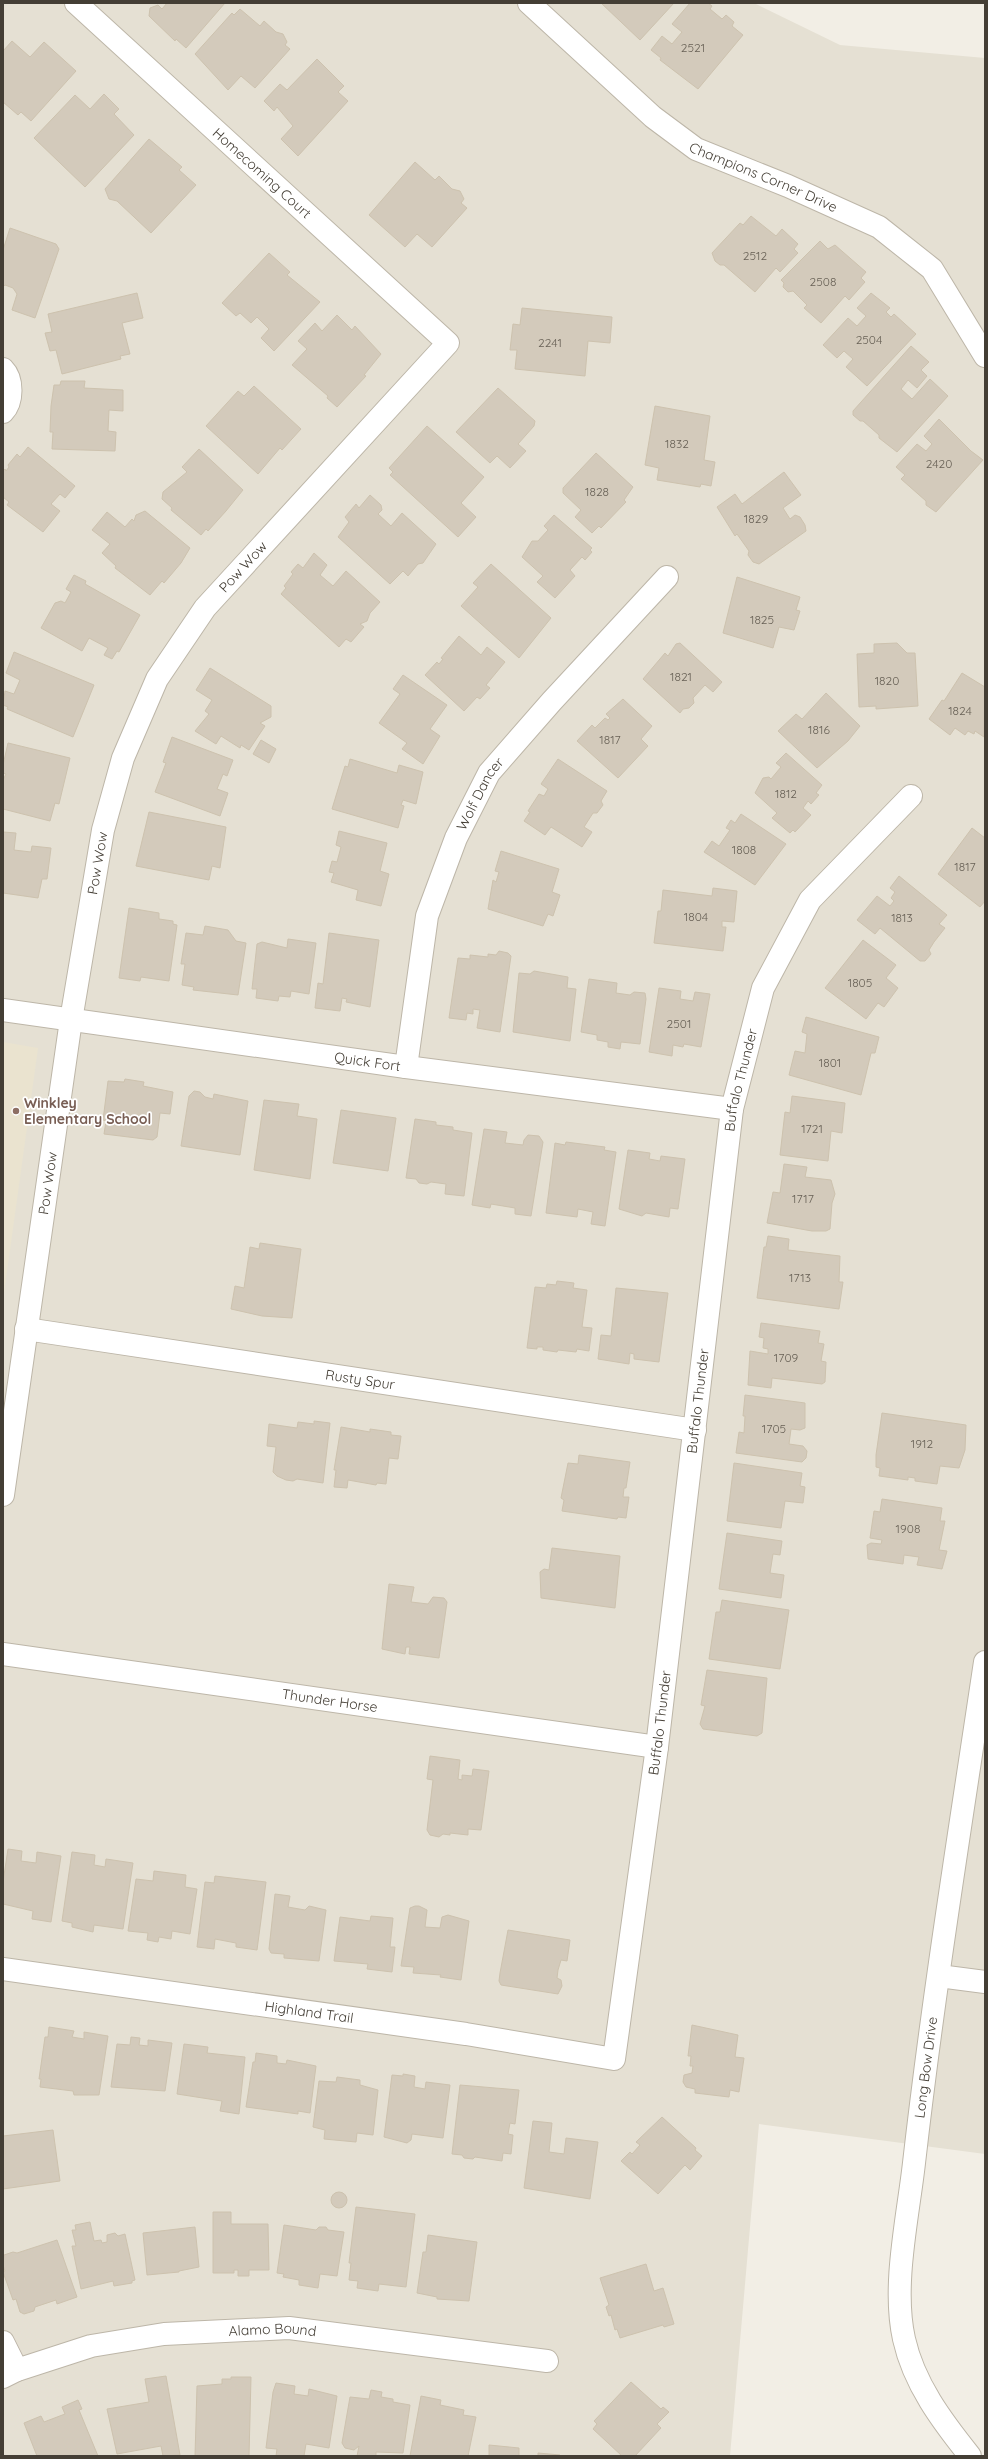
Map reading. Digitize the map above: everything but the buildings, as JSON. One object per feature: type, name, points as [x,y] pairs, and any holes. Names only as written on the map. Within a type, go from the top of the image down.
[{"type":"street","name":"Homecoming Court","points":[[76,3],[448,343]]},
{"type":"street","name":"Champions Corner Drive","points":[[528,3],[653,117],[696,149],[788,186],[879,227],[932,268],[979,329],[985,356]]},
{"type":"street","name":"Pow Wow","points":[[3,1495],[71,1020],[102,830],[123,758],[157,679],[205,608],[448,343]]},
{"type":"street","points":[[3,369],[7,373],[12,391],[7,408],[3,412]]},
{"type":"street","name":"Wolf Dancer","points":[[406,1067],[427,916],[456,838],[489,773],[552,701],[667,578]]},
{"type":"street","name":"Buffalo Thunder","points":[[614,2059],[657,1746],[732,1109],[763,988],[810,900],[911,796]]},
{"type":"street","name":"Quick Fort","points":[[3,1010],[406,1067],[732,1109]]},
{"type":"street","name":"Rusty Spur","points":[[26,1330],[695,1430]]},
{"type":"street","name":"Thunder Horse","points":[[3,1654],[657,1746]]},
{"type":"street","name":"Long Bow Drive","points":[[970,2456],[939,2418],[918,2382],[904,2340],[898,2298],[918,2120],[985,1662]]},
{"type":"street","name":"Highland Trail","points":[[3,1969],[466,2034],[614,2059]]},
{"type":"street","points":[[939,1976],[985,1982]]},
{"type":"street","name":"Alamo Bound","points":[[10,2374],[91,2346],[164,2334],[289,2328],[547,2361]]},
{"type":"street","points":[[3,2342],[10,2374]]},
{"type":"shaded area","points":[[3,3],[754,3],[840,45],[985,58],[985,2154],[759,2124],[730,2456],[3,2456]]},
{"type":"shaded area","name":"Winkley Elementary School","points":[[3,1042],[38,1048],[3,1300]]},
{"type":"place","name":"Winkley Elementary School","points":[[16,1111]]}]
